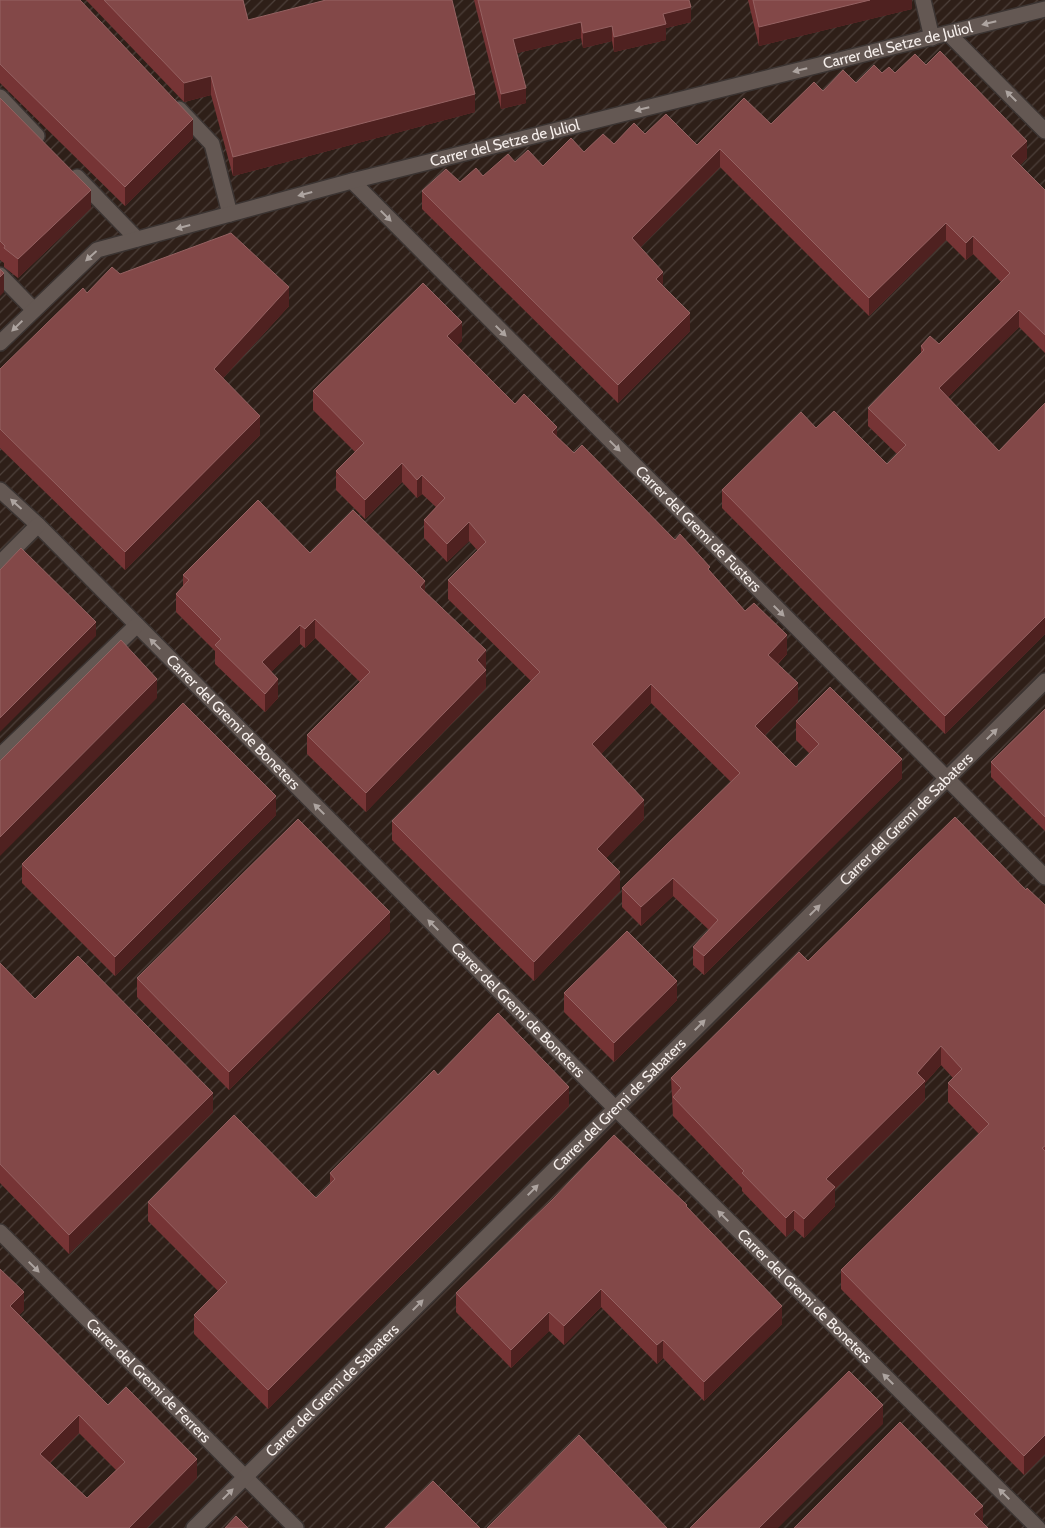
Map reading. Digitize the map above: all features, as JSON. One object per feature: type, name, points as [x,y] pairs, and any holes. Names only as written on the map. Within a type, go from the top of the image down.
[{"type":"street","points":[[923,0],[932,38]]},
{"type":"street","name":"Carrer del Setze de Juliol","points":[[0,342],[97,250],[352,181],[948,34],[1028,6],[1045,9]]},
{"type":"street","points":[[948,34],[1045,130]]},
{"type":"street","points":[[166,96],[212,144],[230,214]]},
{"type":"street","points":[[0,98],[48,147]]},
{"type":"street","points":[[68,168],[136,239]]},
{"type":"street","name":"Carrer del Gremi de Fusters","points":[[352,181],[1045,877]]},
{"type":"street","points":[[0,275],[34,310]]},
{"type":"street","name":"Carrer del Gremi de Boneters","points":[[0,490],[38,525],[615,1108],[1038,1528]]},
{"type":"street","points":[[0,563],[38,525]]},
{"type":"street","points":[[0,756],[137,625]]},
{"type":"street","name":"Carrer del Gremi de Sabaters","points":[[194,1528],[1045,681]]},
{"type":"street","name":"Carrer del Gremi de Ferrers","points":[[0,1232],[296,1528]]},
{"type":"shaded area","points":[[0,0],[1045,0],[1045,1528],[0,1528]]},
{"type":"building","points":[[0,0],[80,0],[193,119],[125,187],[0,64]]},
{"type":"building","points":[[104,0],[243,0],[248,20],[326,0],[452,0],[475,94],[233,157],[211,76],[184,83]]},
{"type":"building","points":[[478,0],[689,0],[691,7],[663,14],[666,24],[614,37],[612,26],[583,33],[581,22],[513,39],[526,88],[501,94]]},
{"type":"building","points":[[753,0],[870,0],[759,27]]},
{"type":"building","points":[[940,51],[1027,141],[1011,156],[1045,190],[1045,335],[1019,310],[939,388],[999,451],[1045,403],[1045,617],[945,716],[722,490],[801,412],[816,428],[834,411],[887,464],[906,445],[868,408],[924,350],[921,346],[930,336],[939,344],[1010,273],[973,236],[966,243],[946,223],[869,298],[720,149],[632,238],[663,272],[656,279],[690,313],[618,385],[422,191],[446,169],[460,182],[476,168],[483,176],[508,154],[515,162],[528,150],[543,166],[571,138],[584,152],[603,134],[614,144],[634,123],[645,134],[666,114],[697,145],[744,98],[771,124],[814,82],[823,91],[843,70],[856,83],[874,65],[882,73],[889,67],[895,73],[915,54],[926,65]]},
{"type":"building","points":[[0,98],[91,190],[18,259],[4,248],[5,246],[0,241]]},
{"type":"building","points":[[231,233],[289,287],[214,369],[260,416],[125,552],[0,429],[0,369],[83,288],[87,293],[112,267],[120,274]]},
{"type":"building","points":[[0,269],[4,273],[0,277]]},
{"type":"building","points":[[423,283],[462,322],[447,336],[515,404],[524,394],[557,427],[552,432],[574,453],[582,445],[675,540],[680,534],[710,567],[708,569],[745,611],[754,603],[787,635],[768,655],[798,683],[755,726],[796,767],[819,744],[796,721],[830,687],[902,759],[704,956],[693,947],[718,920],[673,878],[641,907],[622,888],[740,773],[651,684],[592,744],[644,800],[597,849],[620,872],[534,962],[392,821],[540,672],[448,580],[486,542],[469,522],[447,544],[424,520],[445,498],[422,475],[417,480],[402,463],[365,500],[336,471],[364,443],[313,391]]},
{"type":"building","points":[[258,500],[310,553],[353,510],[425,581],[420,587],[486,650],[477,660],[486,670],[366,793],[307,735],[370,672],[315,619],[305,629],[300,625],[262,662],[278,679],[265,694],[215,645],[221,639],[176,594],[189,580],[183,575]]},
{"type":"building","points":[[21,548],[96,622],[0,718],[0,570]]},
{"type":"building","points":[[121,640],[157,679],[0,837],[0,761]]},
{"type":"building","points":[[183,703],[276,796],[115,957],[22,864]]},
{"type":"building","points":[[1045,709],[1045,817],[991,762]]},
{"type":"building","points":[[955,817],[1026,890],[1027,888],[1045,905],[1045,1146],[1042,1148],[1045,1151],[1045,1435],[1024,1456],[841,1270],[989,1124],[948,1083],[962,1069],[941,1046],[917,1073],[925,1081],[826,1179],[835,1187],[804,1219],[794,1210],[786,1218],[673,1097],[681,1088],[671,1078],[799,952],[808,961]]},
{"type":"building","points":[[298,819],[390,912],[229,1072],[137,978]]},
{"type":"building","points":[[627,931],[677,981],[614,1043],[564,993]]},
{"type":"building","points":[[78,956],[213,1093],[69,1235],[0,1164],[0,963],[35,999]]},
{"type":"building","points":[[498,1013],[569,1087],[268,1390],[194,1315],[227,1282],[148,1202],[234,1115],[316,1198],[335,1179],[330,1173],[434,1070],[438,1075]]},
{"type":"building","points":[[614,1135],[687,1205],[782,1306],[704,1382],[663,1340],[657,1345],[601,1289],[564,1326],[549,1312],[511,1350],[456,1293],[553,1199]]},
{"type":"building","points":[[0,1269],[24,1292],[10,1306],[108,1405],[126,1387],[197,1459],[129,1528],[0,1528]],"holes":[[[79,1415],[125,1462],[87,1498],[40,1454]]]},
{"type":"building","points":[[849,1371],[883,1405],[759,1528],[690,1528]]},
{"type":"building","points":[[900,1422],[983,1506],[974,1514],[988,1528],[794,1528]]},
{"type":"building","points":[[579,1435],[667,1528],[487,1528]]},
{"type":"building","points":[[433,1481],[480,1528],[385,1528]]},
{"type":"building","points":[[236,1516],[248,1528],[225,1528]]}]
